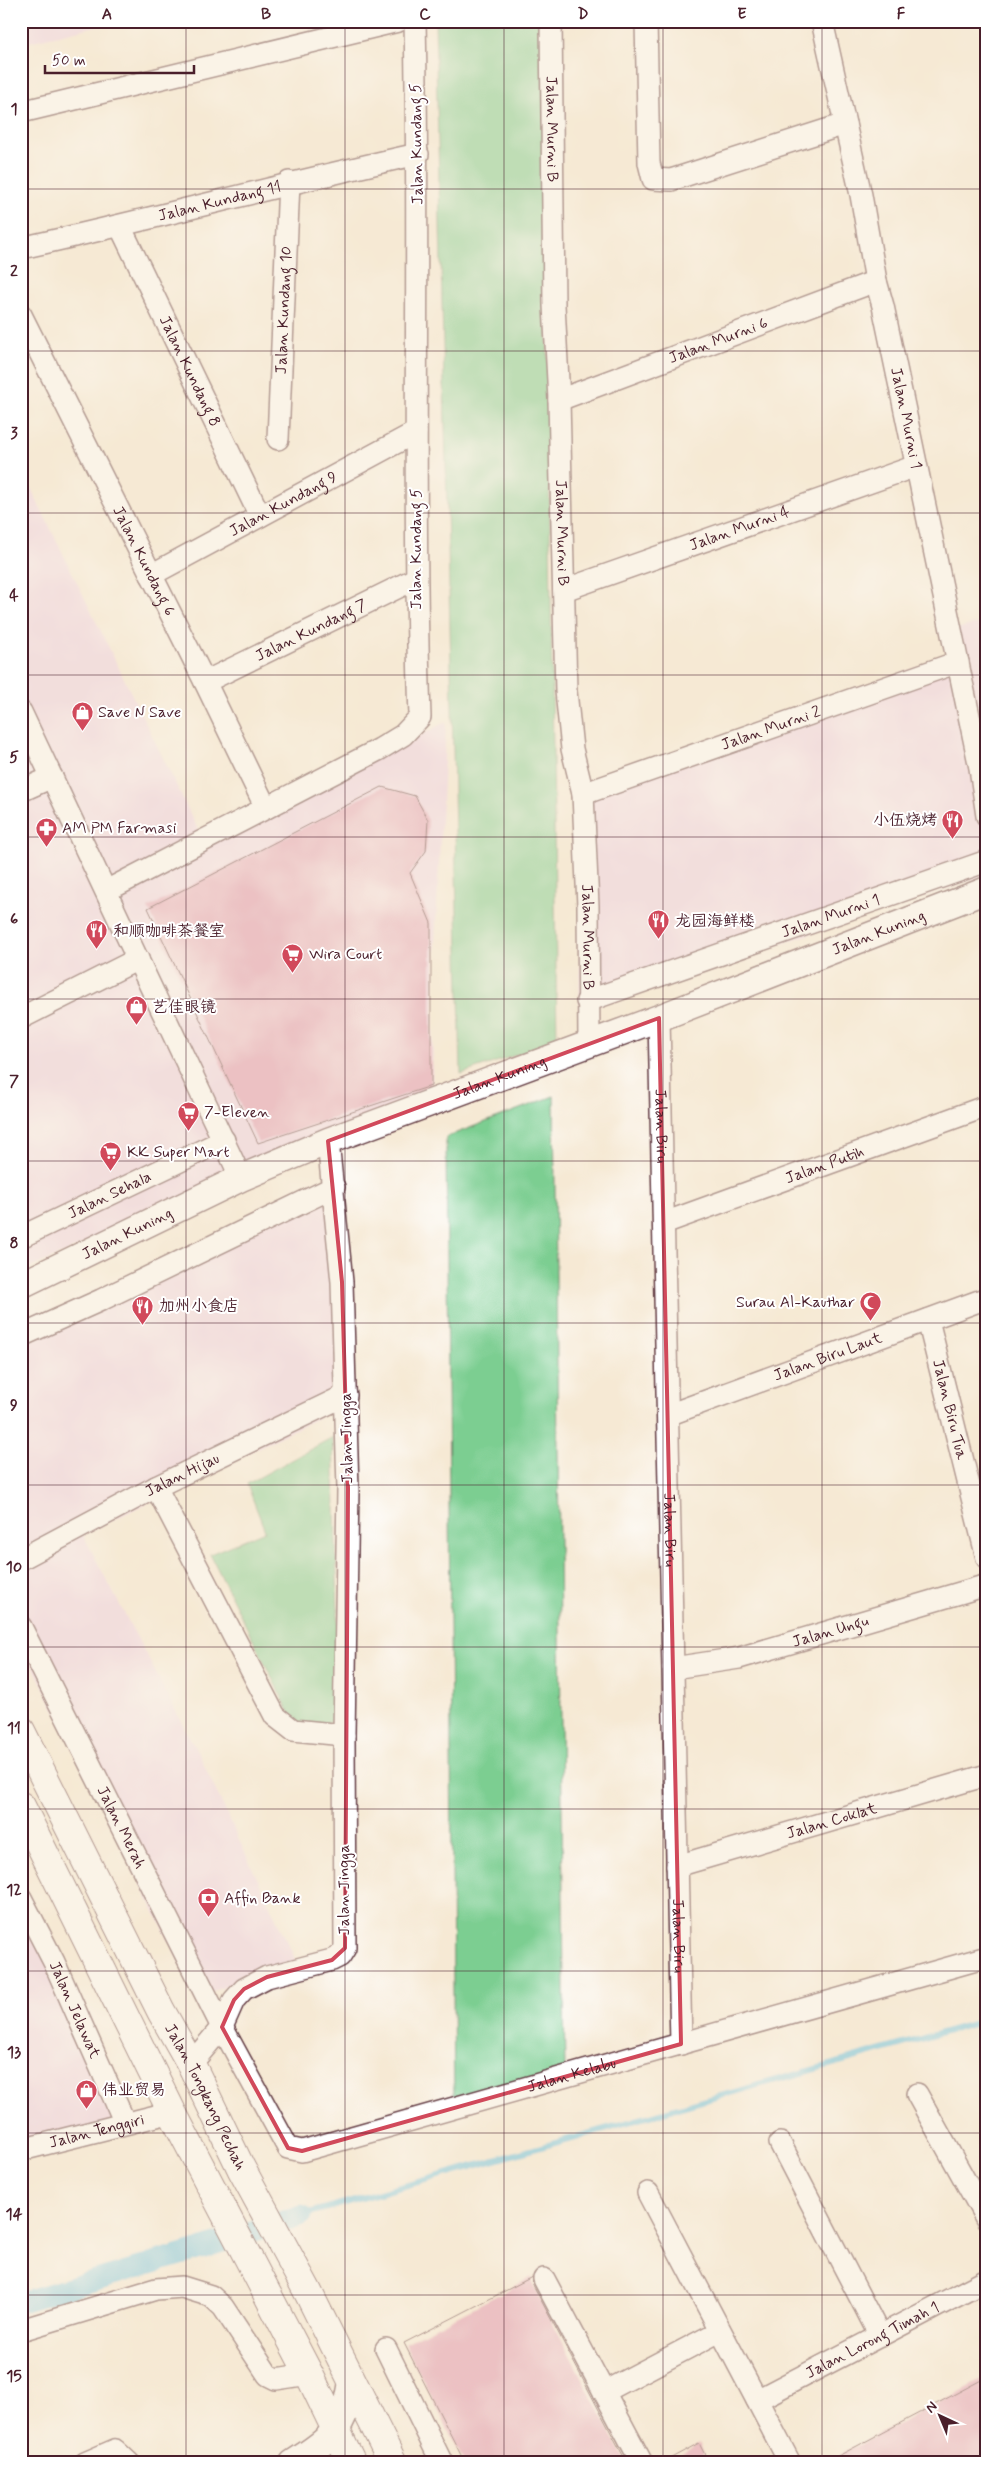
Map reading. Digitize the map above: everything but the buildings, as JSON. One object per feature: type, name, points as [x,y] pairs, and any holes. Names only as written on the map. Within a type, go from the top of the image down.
[{"type":"main road","name":"Jalan Tongkang Pechah","points":[[21,1731],[161,2011],[190,2064],[241,2168],[308,2292],[393,2463]]},
{"type":"main road","points":[[21,1806],[172,2112],[309,2374],[352,2463]]},
{"type":"street","points":[[21,112],[398,21]]},
{"type":"street","name":"Jalan Kundang 5","points":[[106,891],[388,744],[403,735],[420,717],[415,579],[418,154],[415,21]]},
{"type":"street","name":"Jalan Murni B","points":[[551,21],[554,305],[559,400],[566,691],[572,749],[582,794],[588,906],[587,1001],[589,1044]]},
{"type":"street","points":[[646,21],[649,163],[654,179],[672,180],[845,124]]},
{"type":"street","name":"Jalan Murni 1","points":[[822,21],[861,195],[876,281],[883,306],[958,662],[980,768],[987,816]]},
{"type":"street","name":"Jalan Kundang 11","points":[[21,248],[120,226],[289,182],[418,154]]},
{"type":"street","name":"Jalan Kundang 10","points":[[278,439],[289,182]]},
{"type":"street","name":"Jalan Kundang 8","points":[[120,226],[260,516]]},
{"type":"street","name":"Jalan Murni 6","points":[[559,400],[876,281]]},
{"type":"street","name":"Jalan Kundang 6","points":[[21,315],[266,808]]},
{"type":"street","name":"Jalan Kundang 9","points":[[151,575],[416,432]]},
{"type":"street","name":"Jalan Murni 4","points":[[564,590],[916,466]]},
{"type":"street","name":"Jalan Kundang 7","points":[[205,682],[415,579]]},
{"type":"street","name":"Jalan Murni 2","points":[[582,794],[958,662]]},
{"type":"street","points":[[21,712],[241,1178]]},
{"type":"street","points":[[21,791],[52,776]]},
{"type":"street","name":"Jalan Murni 1","points":[[587,1001],[987,861]]},
{"type":"street","name":"Jalan Kuning","points":[[21,1284],[241,1178],[328,1142],[659,1018],[987,890]]},
{"type":"street","points":[[21,1018],[138,959]]},
{"type":"street","name":"Jalan Biru","points":[[659,1018],[680,2044]]},
{"type":"street","name":"Jalan Putih","points":[[664,1222],[987,1106]]},
{"type":"street","name":"Jalan Sehala","points":[[21,1237],[224,1140]]},
{"type":"street","name":"Jalan Jingga","points":[[190,2064],[222,2028],[234,2000],[244,1989],[267,1977],[332,1960],[340,1956],[345,1948],[344,1735],[348,1489],[342,1282],[328,1142]]},
{"type":"street","points":[[21,1336],[101,1300],[334,1187]]},
{"type":"street","name":"Jalan Biru Laut","points":[[668,1415],[987,1298]]},
{"type":"street","name":"Jalan Biru Tua","points":[[928,1320],[987,1558]]},
{"type":"street","name":"Jalan Hijau","points":[[21,1559],[156,1487],[346,1395]]},
{"type":"street","points":[[156,1487],[275,1716],[293,1730],[344,1735]]},
{"type":"street","name":"Jalan Ungu","points":[[673,1668],[739,1658],[987,1585]]},
{"type":"street","name":"Jalan Merah","points":[[21,1627],[222,2028]]},
{"type":"street","name":"Jalan Coklat","points":[[677,1866],[987,1776]]},
{"type":"street","name":"Jalan Jelawat","points":[[21,1898],[54,1962],[125,2123]]},
{"type":"street","name":"Jalan Kelabu","points":[[222,2028],[277,2132],[288,2148],[302,2151],[987,1958]]},
{"type":"street","points":[[917,2094],[987,2220]]},
{"type":"street","name":"Jalan Tenggiri","points":[[21,2150],[172,2112]]},
{"type":"street","points":[[780,2143],[880,2336]]},
{"type":"street","points":[[648,2193],[790,2463]]},
{"type":"street","points":[[544,2279],[642,2463]]},
{"type":"street","name":"Jalan Lorong Timah 1","points":[[757,2400],[987,2280]]},
{"type":"street","points":[[21,2330],[156,2288],[182,2287],[211,2296],[223,2308],[268,2375],[276,2379],[309,2374]]},
{"type":"street","points":[[604,2392],[720,2331]]},
{"type":"street","points":[[386,2349],[442,2463]]},
{"type":"street","points":[[305,2460],[336,2431],[345,2416],[352,2381]]},
{"type":"street","points":[[84,2463],[115,2450],[129,2463]]},
{"type":"highlighted area","points":[[659,1018],[681,2044],[302,2151],[288,2148],[222,2027],[234,2000],[244,1989],[267,1977],[332,1960],[345,1948],[348,1489],[342,1282],[328,1141]]},
{"type":"shaded area","points":[[21,21],[117,21],[21,44]]},
{"type":"shaded area","points":[[21,468],[206,846],[446,722],[435,943],[432,1090],[21,1272]]},
{"type":"shaded area","points":[[987,621],[987,875],[579,1011],[581,903],[574,791],[949,656],[945,632]]},
{"type":"shaded area","points":[[339,1177],[354,1400],[83,1535],[202,1761],[296,1961],[197,1997],[21,1642],[21,1328]]},
{"type":"shaded area","points":[[21,1881],[135,2127],[21,2154]]},
{"type":"green space","points":[[435,21],[543,21],[557,1041],[461,1074]]},
{"type":"green space","points":[[554,1096],[565,2075],[454,2107],[446,1137]]},
{"type":"green space","points":[[333,1437],[341,1718],[301,1730],[287,1708],[210,1554],[265,1531],[247,1484]]},
{"type":"waterway","points":[[302,2215],[987,2020]]},
{"type":"waterway","points":[[21,2302],[201,2249],[302,2215]]},
{"type":"place","name":"Save N Save","points":[[82,731]]},
{"type":"place","name":"小伍烧烤","points":[[953,839]]},
{"type":"place","name":"AM PM Farmasi","points":[[46,847]]},
{"type":"place","name":"龙园海鲜楼","points":[[659,940]]},
{"type":"place","name":"和顺咖啡茶餐室","points":[[97,950]]},
{"type":"place","name":"Wira Court","points":[[293,973]]},
{"type":"place","name":"艺佳眼镜","points":[[136,1026]]},
{"type":"place","name":"7-Eleven","points":[[188,1131]]},
{"type":"place","name":"KK Super Mart","points":[[111,1171]]},
{"type":"place","name":"Surau Al-Kauthar","points":[[871,1321]]},
{"type":"place","name":"加州小食店","points":[[143,1325]]},
{"type":"place","name":"Affin Bank","points":[[208,1917]]},
{"type":"place","name":"伟业贸易","points":[[86,2109]]}]
